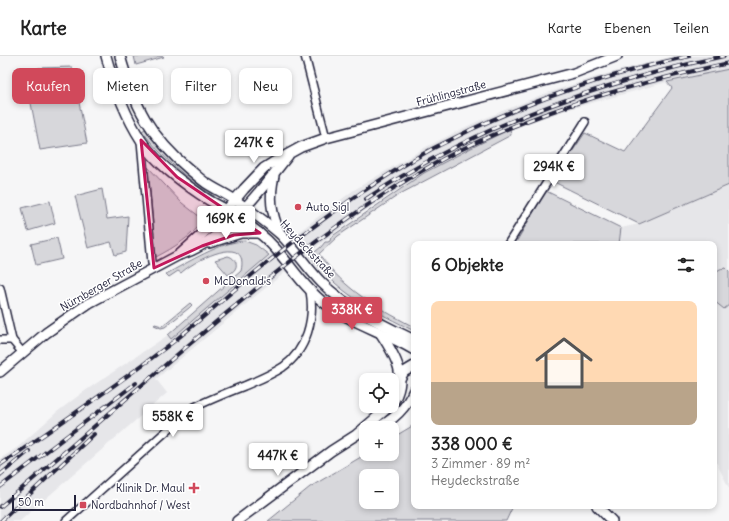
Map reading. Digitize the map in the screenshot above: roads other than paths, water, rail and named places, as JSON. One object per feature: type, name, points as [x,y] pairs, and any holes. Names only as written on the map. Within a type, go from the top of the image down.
[{"type":"main road","points":[[106,56],[112,79],[120,100],[141,140],[155,157],[177,177],[200,194],[227,210],[260,234],[271,244],[310,290],[333,309],[411,348]]},
{"type":"main road","name":"Heydeckstraße","points":[[120,56],[128,85],[139,110],[158,139],[179,161],[205,183],[235,200],[280,234],[323,284],[344,302],[359,312],[395,331],[411,347]]},
{"type":"main road","name":"Frühlingstraße","points":[[227,210],[264,168],[311,142],[574,73],[617,56]]},
{"type":"main road","name":"Frühlingstraße","points":[[236,217],[292,152]]},
{"type":"main road","points":[[275,172],[271,201],[273,218],[280,234]]},
{"type":"main road","name":"Nürnberger Straße","points":[[179,255],[202,236],[227,210]]},
{"type":"main road","name":"Nürnberger Straße","points":[[0,372],[22,352],[65,319],[89,303],[179,255],[190,252],[202,246],[236,217]]},
{"type":"main road","points":[[202,246],[241,233],[260,234]]},
{"type":"main road","points":[[380,333],[396,361],[401,378]]},
{"type":"main road","points":[[399,389],[401,378],[404,372],[411,368]]},
{"type":"main road","points":[[386,421],[400,412],[411,401]]},
{"type":"main road","points":[[237,521],[331,451],[356,435],[382,413]]},
{"type":"main road","points":[[600,509],[612,521]]},
{"type":"street","points":[[305,56],[326,138]]},
{"type":"street","points":[[510,241],[585,122]]},
{"type":"street","points":[[141,140],[152,263],[154,268]]},
{"type":"street","points":[[0,288],[12,340],[22,352]]},
{"type":"street","points":[[66,521],[191,409],[206,401],[264,378],[285,366],[295,355],[307,336],[312,316],[310,290]]},
{"type":"street","points":[[0,340],[12,340]]},
{"type":"railway","points":[[0,465],[152,358],[192,327],[247,279],[313,227],[358,194],[406,164],[470,130],[523,107],[605,78],[689,56]]},
{"type":"railway","points":[[366,199],[407,173],[450,150],[493,129],[538,110],[630,79],[724,56]]},
{"type":"railway","points":[[0,507],[185,348],[283,267],[351,216],[423,170],[492,135],[558,109],[626,88],[729,63]]},
{"type":"railway","points":[[0,487],[136,383]]},
{"type":"railway","points":[[1,521],[94,434]]},
{"type":"railway","points":[[0,475],[29,451]]},
{"type":"place","name":"Auto Sigl","points":[[298,207]]},
{"type":"place","name":"McDonald's","points":[[206,281]]},
{"type":"place","name":"Klinik Dr. Maul","points":[[194,488]]},
{"type":"place","name":"Nordbahnhof / West","points":[[83,505]]}]
